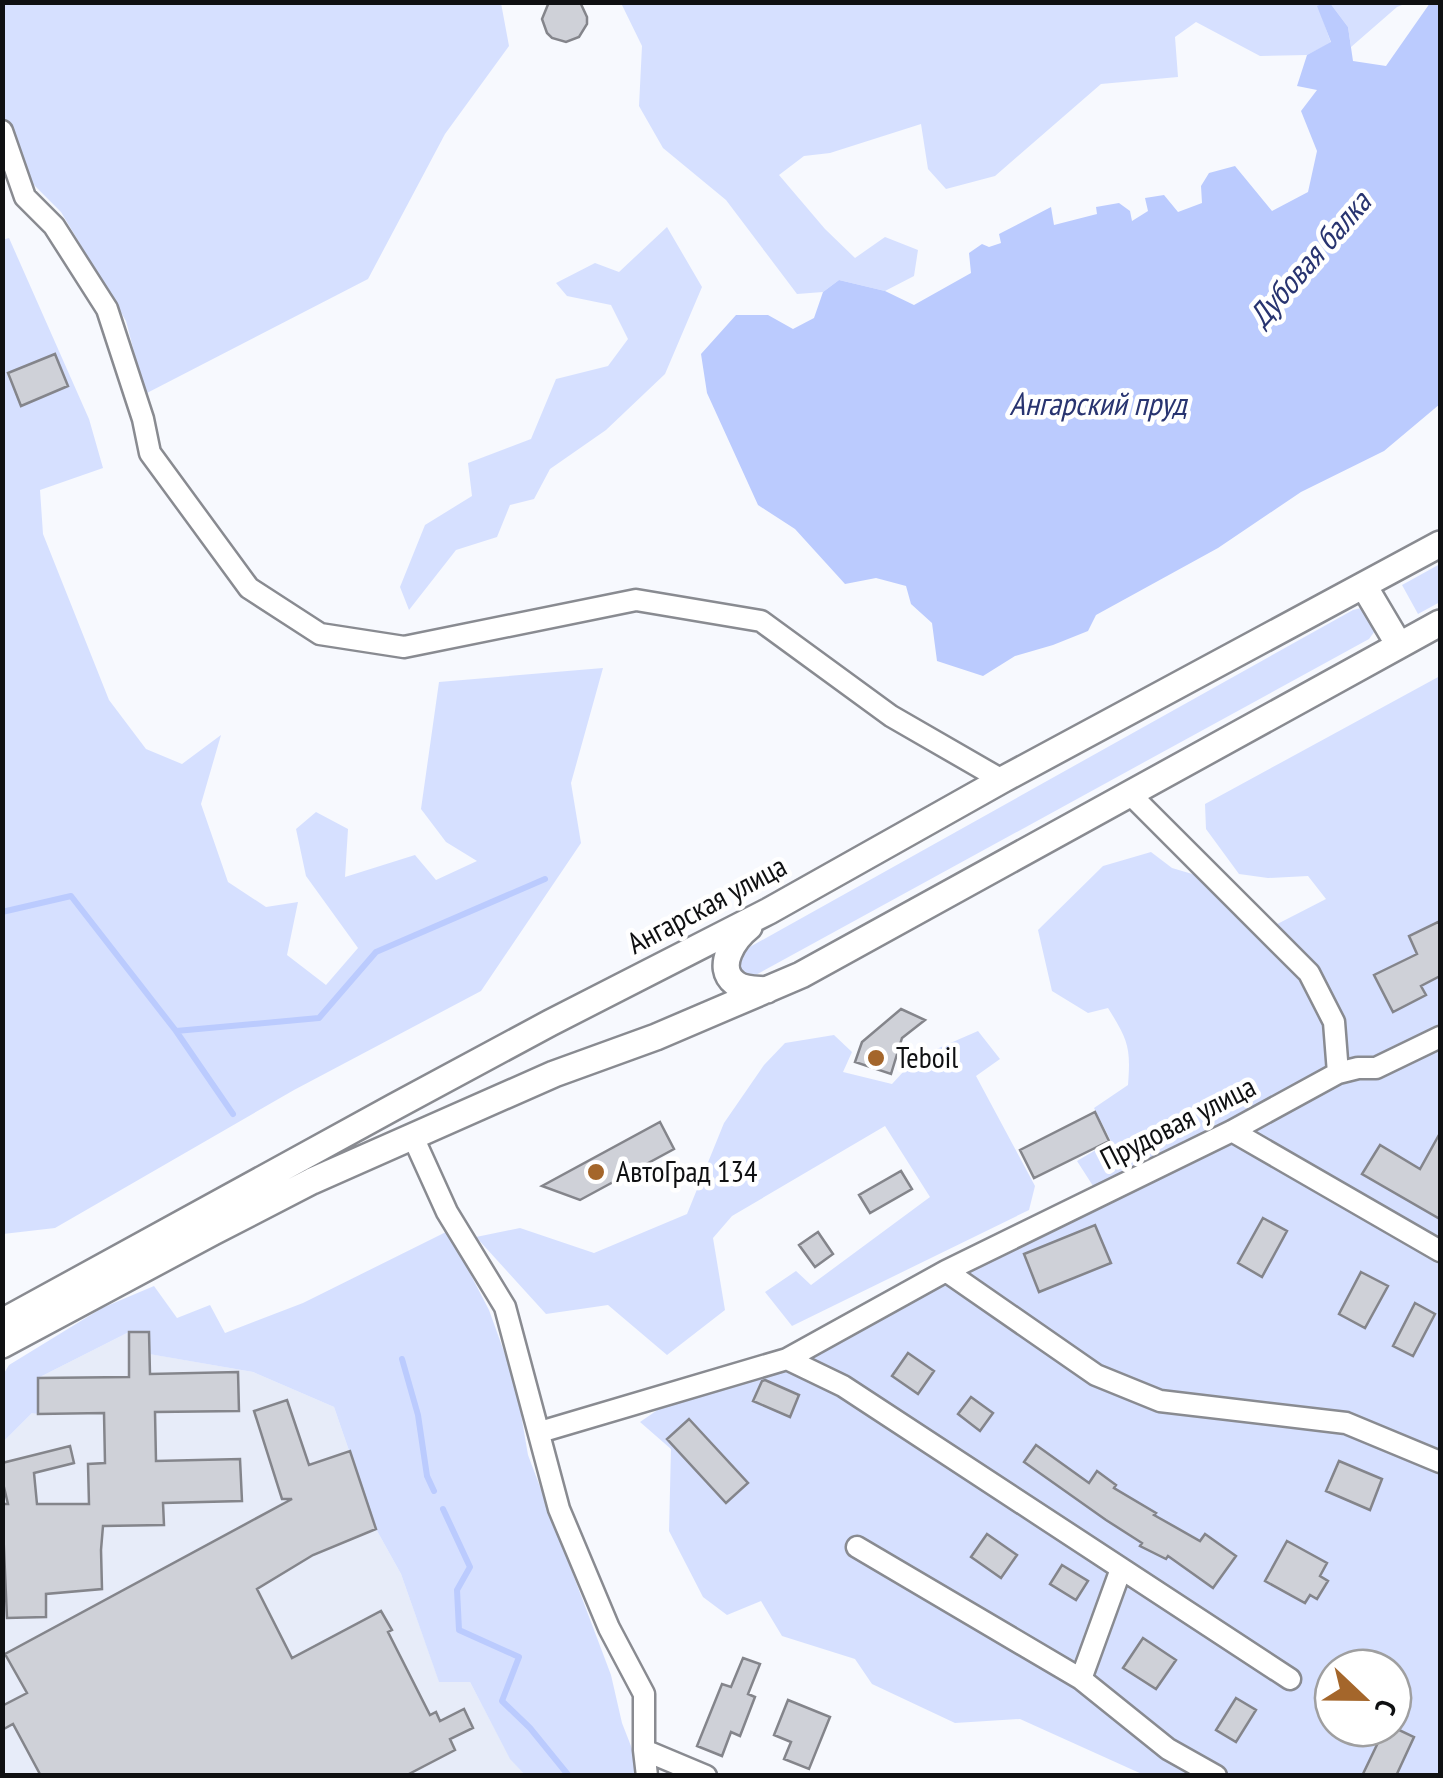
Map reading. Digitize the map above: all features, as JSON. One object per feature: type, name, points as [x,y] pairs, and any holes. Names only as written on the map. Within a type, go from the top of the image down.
[{"type":"main road","name":"Ангарская улица","points":[[2,1322],[550,1022],[769,911],[1002,780],[1440,544]]},
{"type":"main road","points":[[1364,586],[1400,645]]},
{"type":"main road","points":[[2,1345],[312,1182],[554,1074],[656,1037],[767,990],[837,956],[1440,623]]},
{"type":"main road","points":[[767,990],[735,983],[728,967],[734,941],[769,911]]},
{"type":"street","points":[[2,131],[25,197],[54,226],[107,309],[143,419],[150,453],[249,588],[320,634],[404,647],[636,600],[761,621],[890,716],[1002,780]]},
{"type":"street","points":[[2,198],[25,197]]},
{"type":"street","points":[[1130,794],[1308,973],[1334,1022],[1338,1073]]},
{"type":"street","name":"Прудовая улица","points":[[540,1432],[787,1358],[946,1271],[1232,1132],[1338,1073],[1376,1068],[1440,1037]]},
{"type":"street","points":[[1232,1132],[1440,1250]]},
{"type":"street","points":[[414,1136],[447,1212],[506,1307],[558,1509],[610,1628],[644,1694],[648,1776]]},
{"type":"street","points":[[946,1271],[1096,1375],[1160,1402],[1346,1423],[1440,1462]]},
{"type":"street","points":[[787,1358],[843,1386],[1290,1679]]},
{"type":"street","points":[[857,1548],[1081,1679],[1168,1749],[1216,1776]]},
{"type":"street","points":[[1081,1679],[1122,1569]]},
{"type":"street","points":[[644,1750],[706,1776]]},
{"type":"shaded area","points":[[3,3],[501,3],[509,46],[445,134],[368,279],[145,394],[126,321],[61,212],[12,163],[3,137]]},
{"type":"shaded area","points":[[621,3],[1326,3],[1318,6],[1331,43],[1307,55],[1260,56],[1196,22],[1175,37],[1178,77],[1101,84],[995,176],[946,189],[928,169],[921,124],[830,153],[804,156],[779,175],[855,258],[885,237],[918,250],[914,276],[885,291],[839,280],[823,292],[797,294],[726,200],[663,148],[639,106],[642,46]]},
{"type":"shaded area","points":[[1330,3],[1407,3],[1397,7],[1351,47],[1348,27]]},
{"type":"shaded area","points":[[667,227],[702,287],[665,374],[606,430],[550,469],[534,499],[510,505],[497,537],[456,550],[409,610],[400,587],[425,525],[472,496],[468,463],[531,439],[556,379],[608,366],[628,339],[611,305],[567,296],[556,283],[595,263],[619,272]]},
{"type":"shaded area","points":[[9,238],[89,419],[103,468],[40,490],[43,534],[109,700],[146,749],[182,764],[221,735],[201,804],[228,882],[266,907],[298,902],[287,955],[326,985],[358,948],[306,876],[296,829],[316,812],[348,829],[345,877],[415,855],[436,880],[477,861],[446,842],[421,809],[439,682],[603,668],[571,783],[581,843],[481,991],[294,1090],[55,1228],[3,1234],[2,240]]},
{"type":"shaded area","points":[[1440,564],[1440,602],[1418,614],[1402,585]]},
{"type":"shaded area","points":[[1361,608],[1368,610],[1377,628],[1369,639],[752,977],[739,976],[739,953]]},
{"type":"shaded area","points":[[1440,676],[1440,1775],[1144,1775],[1020,1719],[955,1723],[872,1684],[855,1659],[782,1636],[761,1601],[727,1615],[703,1597],[669,1531],[671,1449],[640,1422],[717,1369],[828,1336],[944,1285],[979,1262],[1103,1207],[1077,1161],[1111,1141],[1094,1108],[1128,1085],[1127,1044],[1108,1008],[1088,1013],[1052,991],[1038,930],[1103,866],[1151,852],[1172,868],[1199,876],[1258,934],[1326,899],[1308,876],[1268,878],[1239,874],[1206,829],[1205,804]]},
{"type":"shaded area","points":[[978,1031],[1000,1059],[976,1076],[1035,1186],[1029,1210],[792,1326],[765,1292],[796,1271],[811,1285],[930,1197],[885,1126],[732,1216],[713,1238],[725,1310],[667,1355],[608,1305],[546,1314],[476,1237],[520,1228],[594,1253],[687,1214],[724,1123],[764,1065],[785,1043],[834,1035],[852,1052],[843,1072],[892,1084],[916,1058]]},
{"type":"shaded area","points":[[448,1231],[489,1310],[516,1385],[528,1455],[611,1675],[639,1775],[525,1775],[510,1759],[470,1682],[439,1682],[401,1574],[376,1529],[334,1407],[253,1372],[149,1354],[149,1332],[129,1332],[38,1378],[38,1414],[32,1413],[3,1442],[3,1375],[9,1365],[102,1308],[154,1286],[177,1318],[210,1305],[225,1333],[303,1303]]},
{"type":"shaded area","points":[[129,1332],[149,1332],[150,1354],[253,1372],[334,1407],[376,1529],[401,1574],[439,1681],[470,1682],[510,1758],[525,1775],[3,1776],[3,1442],[32,1413],[38,1378]]},
{"type":"water","name":"Ангарский пруд","points":[[1326,2],[1348,27],[1353,61],[1386,66],[1430,3],[1440,3],[1440,404],[1384,451],[1301,492],[1218,548],[1096,615],[1088,631],[1015,656],[983,676],[937,661],[932,623],[911,604],[906,586],[876,578],[845,584],[795,529],[758,505],[707,393],[701,354],[736,315],[768,315],[793,329],[814,318],[823,292],[839,280],[885,291],[914,305],[971,273],[969,253],[982,244],[989,247],[1001,243],[999,234],[1051,207],[1054,225],[1097,214],[1096,207],[1119,203],[1130,211],[1132,221],[1148,211],[1145,198],[1164,195],[1178,212],[1202,203],[1201,186],[1209,173],[1235,166],[1272,211],[1308,192],[1317,151],[1301,111],[1317,90],[1297,86],[1307,55],[1331,42],[1317,6]]},
{"type":"building","points":[[549,2],[580,2],[587,24],[579,37],[566,42],[547,33],[542,19]]},
{"type":"building","points":[[55,354],[68,386],[21,406],[8,373]]},
{"type":"building","points":[[1440,921],[1440,976],[1421,986],[1426,995],[1393,1012],[1374,975],[1417,954],[1409,936]]},
{"type":"building","points":[[901,1009],[925,1020],[902,1038],[891,1074],[855,1062],[862,1042]]},
{"type":"building","points":[[1095,1112],[1109,1141],[1034,1178],[1020,1150]]},
{"type":"building","points":[[660,1122],[674,1149],[580,1200],[542,1186]]},
{"type":"building","points":[[1440,1133],[1440,1219],[1362,1174],[1380,1145],[1420,1169]]},
{"type":"building","points":[[901,1171],[912,1189],[870,1213],[859,1195]]},
{"type":"building","points":[[1263,1218],[1287,1231],[1262,1277],[1238,1263]]},
{"type":"building","points":[[1095,1225],[1111,1263],[1039,1292],[1024,1254]]},
{"type":"building","points":[[818,1232],[833,1254],[815,1267],[799,1245]]},
{"type":"building","points":[[1361,1272],[1388,1286],[1365,1328],[1339,1314]]},
{"type":"building","points":[[1415,1303],[1435,1314],[1413,1356],[1393,1346]]},
{"type":"building","points":[[129,1332],[149,1332],[150,1374],[238,1372],[239,1411],[155,1412],[156,1461],[240,1459],[242,1501],[163,1503],[164,1525],[103,1526],[102,1589],[46,1594],[46,1617],[7,1618],[2,1504],[8,1504],[2,1463],[70,1446],[74,1463],[34,1473],[37,1504],[89,1504],[88,1464],[105,1463],[104,1413],[38,1414],[38,1378],[129,1377]]},
{"type":"building","points":[[908,1353],[934,1371],[918,1394],[892,1376]]},
{"type":"building","points":[[765,1380],[799,1395],[790,1417],[753,1401]]},
{"type":"building","points":[[971,1397],[993,1413],[980,1431],[958,1414]]},
{"type":"building","points":[[287,1400],[309,1465],[350,1451],[376,1529],[313,1555],[257,1589],[292,1658],[381,1611],[430,1715],[436,1712],[440,1721],[464,1709],[473,1728],[450,1739],[455,1750],[405,1776],[41,1776],[13,1724],[2,1730],[2,1706],[27,1693],[5,1654],[292,1499],[282,1499],[254,1411]]},
{"type":"building","points":[[689,1419],[748,1483],[726,1503],[667,1439]]},
{"type":"building","points":[[1036,1445],[1089,1483],[1097,1471],[1116,1485],[1114,1488],[1154,1515],[1200,1541],[1205,1534],[1236,1556],[1213,1588],[1168,1556],[1166,1559],[1140,1546],[1142,1543],[1024,1462]]},
{"type":"building","points":[[1339,1461],[1382,1479],[1370,1510],[1326,1491]]},
{"type":"building","points":[[987,1534],[1017,1555],[1001,1578],[971,1557]]},
{"type":"building","points":[[1287,1541],[1327,1563],[1320,1576],[1328,1581],[1317,1599],[1310,1595],[1305,1603],[1265,1581]]},
{"type":"building","points":[[1062,1565],[1088,1581],[1076,1600],[1050,1584]]},
{"type":"building","points":[[1143,1638],[1176,1660],[1156,1689],[1123,1668]]},
{"type":"building","points":[[743,1658],[760,1664],[748,1694],[755,1697],[740,1736],[731,1732],[722,1756],[697,1746],[722,1684],[731,1687]]},
{"type":"building","points":[[1236,1698],[1256,1710],[1236,1742],[1216,1730]]},
{"type":"building","points":[[788,1700],[830,1717],[809,1769],[784,1759],[791,1742],[774,1735]]},
{"type":"building","points":[[1375,1748],[1409,1748],[1396,1776],[1362,1776]]},
{"type":"waterway","name":"Дубовая балка","points":[[2,912],[71,896],[176,1031],[319,1018],[376,952],[545,879]]},
{"type":"waterway","points":[[176,1031],[233,1114]]},
{"type":"waterway","points":[[402,1359],[418,1415],[427,1476],[434,1491]]},
{"type":"waterway","points":[[443,1509],[470,1567],[457,1590],[459,1630],[519,1657],[502,1701],[569,1776]]},
{"type":"place","name":"Teboil","points":[[876,1058]]},
{"type":"place","name":"АвтоГрад 134","points":[[596,1172]]}]
